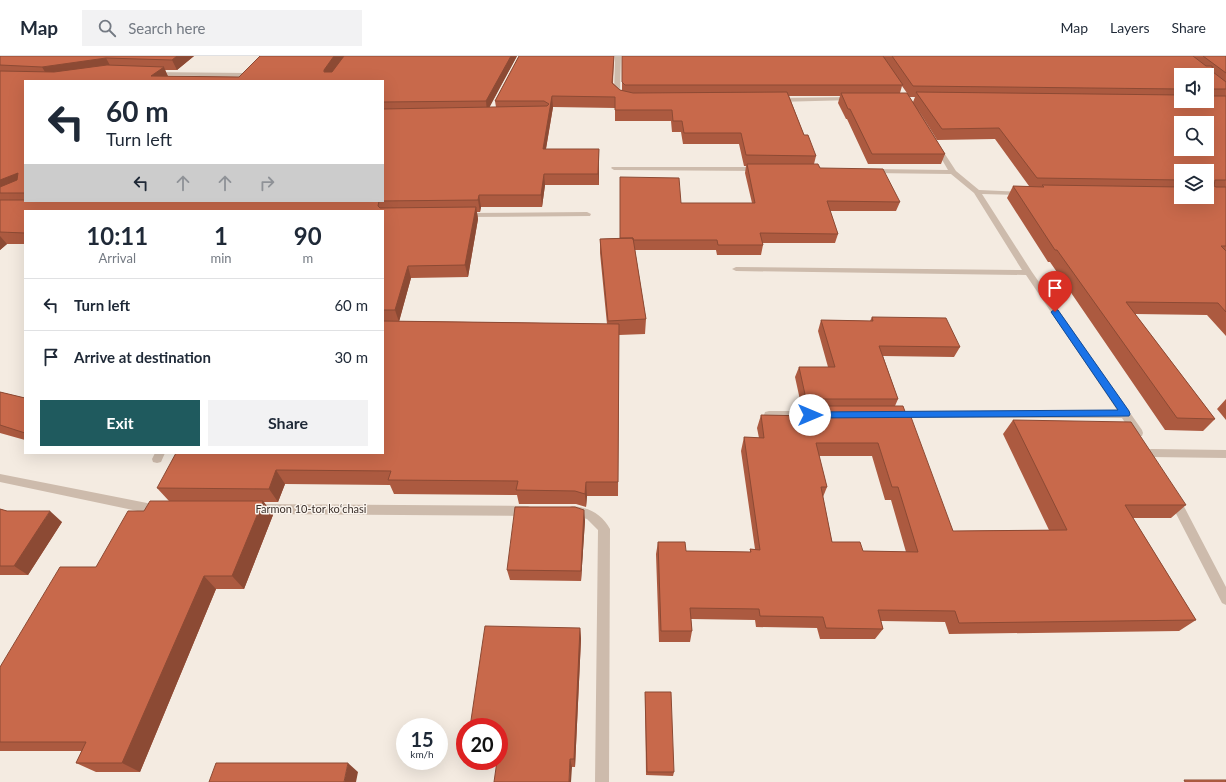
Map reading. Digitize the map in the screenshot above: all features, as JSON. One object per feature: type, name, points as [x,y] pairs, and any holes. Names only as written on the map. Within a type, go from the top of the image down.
[{"type":"street","points":[[618,56],[617,94],[625,99]]},
{"type":"street","points":[[144,73],[247,75]]},
{"type":"street","points":[[771,100],[858,99]]},
{"type":"street","points":[[932,139],[953,172],[976,192],[1028,273],[1149,450],[1226,454]]},
{"type":"street","points":[[614,168],[764,170]]},
{"type":"street","points":[[866,171],[953,172]]},
{"type":"street","points":[[976,192],[1032,193]]},
{"type":"street","points":[[454,215],[587,214]]},
{"type":"street","points":[[736,269],[1028,273]]},
{"type":"street","points":[[881,415],[1125,414]]},
{"type":"street","points":[[763,415],[826,415]]},
{"type":"street","points":[[0,478],[147,508],[170,508]]},
{"type":"street","points":[[1169,488],[1226,599]]},
{"type":"street","name":"Farmon 10-tor koʻchasi","points":[[242,509],[536,511]]},
{"type":"street","points":[[560,511],[576,511],[589,514],[599,520],[604,529],[602,782]]},
{"type":"building","points":[[0,56],[177,56],[172,60],[106,58],[42,67],[0,65]]},
{"type":"building","points":[[260,56],[334,56],[324,70],[324,72],[332,72],[344,56],[511,56],[486,101],[384,102],[384,80],[24,80],[24,193],[0,193],[0,187],[17,180],[18,173],[0,180],[0,71],[54,72],[107,65],[164,67],[151,76],[239,77]]},
{"type":"building","points":[[519,56],[614,56],[612,83],[620,90],[633,93],[787,92],[804,135],[808,135],[816,156],[746,155],[741,133],[684,133],[682,121],[673,121],[672,110],[615,110],[615,97],[552,96],[543,149],[599,149],[598,174],[544,174],[541,195],[479,195],[478,200],[384,201],[384,109],[547,106],[549,104],[544,101],[495,101]]},
{"type":"building","points":[[622,56],[883,56],[903,85],[625,85],[622,82]]},
{"type":"building","points":[[892,56],[1193,56],[1206,66],[1212,66],[1212,68],[1174,68],[1174,89],[913,86]]},
{"type":"building","points":[[1203,56],[1226,56],[1226,73]]},
{"type":"building","points":[[1214,73],[1226,82],[1226,89],[1214,89]]},
{"type":"building","points":[[916,92],[1174,95],[1174,108],[1214,108],[1214,96],[1226,96],[1226,180],[1215,180],[1214,186],[1214,164],[1174,164],[1174,180],[1037,178],[999,128],[942,129]]},
{"type":"building","points":[[841,93],[907,93],[945,154],[872,154]]},
{"type":"building","points":[[747,164],[818,164],[820,168],[883,169],[900,202],[827,201],[838,234],[760,233],[763,245],[718,245],[717,240],[633,240],[633,238],[620,238],[620,177],[679,178],[681,203],[755,203]]},
{"type":"building","points":[[1042,185],[1174,187],[1174,204],[1214,204],[1214,186],[1226,187],[1226,246],[1221,246],[1226,251],[1226,312],[1218,303],[1126,302],[1215,419],[1177,418],[1057,250],[1055,250],[1013,186],[1044,187]]},
{"type":"building","points":[[0,200],[24,200],[24,202],[379,202],[378,206],[380,208],[476,207],[465,265],[408,266],[395,310],[384,310],[384,210],[24,210],[24,233],[0,232]]},
{"type":"building","points":[[633,238],[646,319],[608,321],[600,239]]},
{"type":"building","points":[[872,317],[946,318],[960,347],[879,346],[898,399],[806,399],[799,367],[835,367],[821,320],[873,321]]},
{"type":"building","points":[[384,321],[619,324],[618,482],[586,482],[585,494],[575,491],[516,490],[518,481],[388,480],[391,471],[276,470],[269,489],[157,488],[175,454],[384,454]]},
{"type":"building","points":[[0,392],[24,398],[24,433],[0,425]]},
{"type":"building","points":[[809,406],[903,406],[907,417],[911,417],[953,531],[1067,530],[1013,420],[1131,422],[1186,505],[1125,505],[1196,620],[959,623],[955,611],[878,610],[883,629],[826,628],[823,617],[760,616],[759,609],[690,608],[692,631],[661,631],[658,542],[685,542],[686,551],[751,552],[750,549],[760,550],[744,437],[764,438],[761,415],[811,416]],"holes":[[[816,443],[878,443],[892,487],[898,487],[918,552],[863,551],[860,542],[832,542],[821,487],[827,487]]]},
{"type":"building","points":[[150,501],[263,501],[232,576],[204,576],[122,763],[76,763],[86,742],[0,742],[0,667],[60,567],[96,567],[128,511],[144,511]]},
{"type":"building","points":[[515,507],[575,507],[584,510],[581,571],[507,570]]},
{"type":"building","points":[[0,509],[7,511],[50,511],[14,566],[0,566]]},
{"type":"building","points":[[485,626],[580,628],[574,759],[570,759],[569,782],[494,782],[496,770],[508,770],[508,718],[471,718]]},
{"type":"building","points":[[645,692],[671,692],[674,772],[647,772]]},
{"type":"building","points":[[216,763],[348,763],[344,782],[209,782]]},
{"type":"building","points":[[1184,780],[1226,780],[1226,782],[1185,782]]},
{"type":"route","points":[[810,415],[1125,414],[1055,312]]}]
